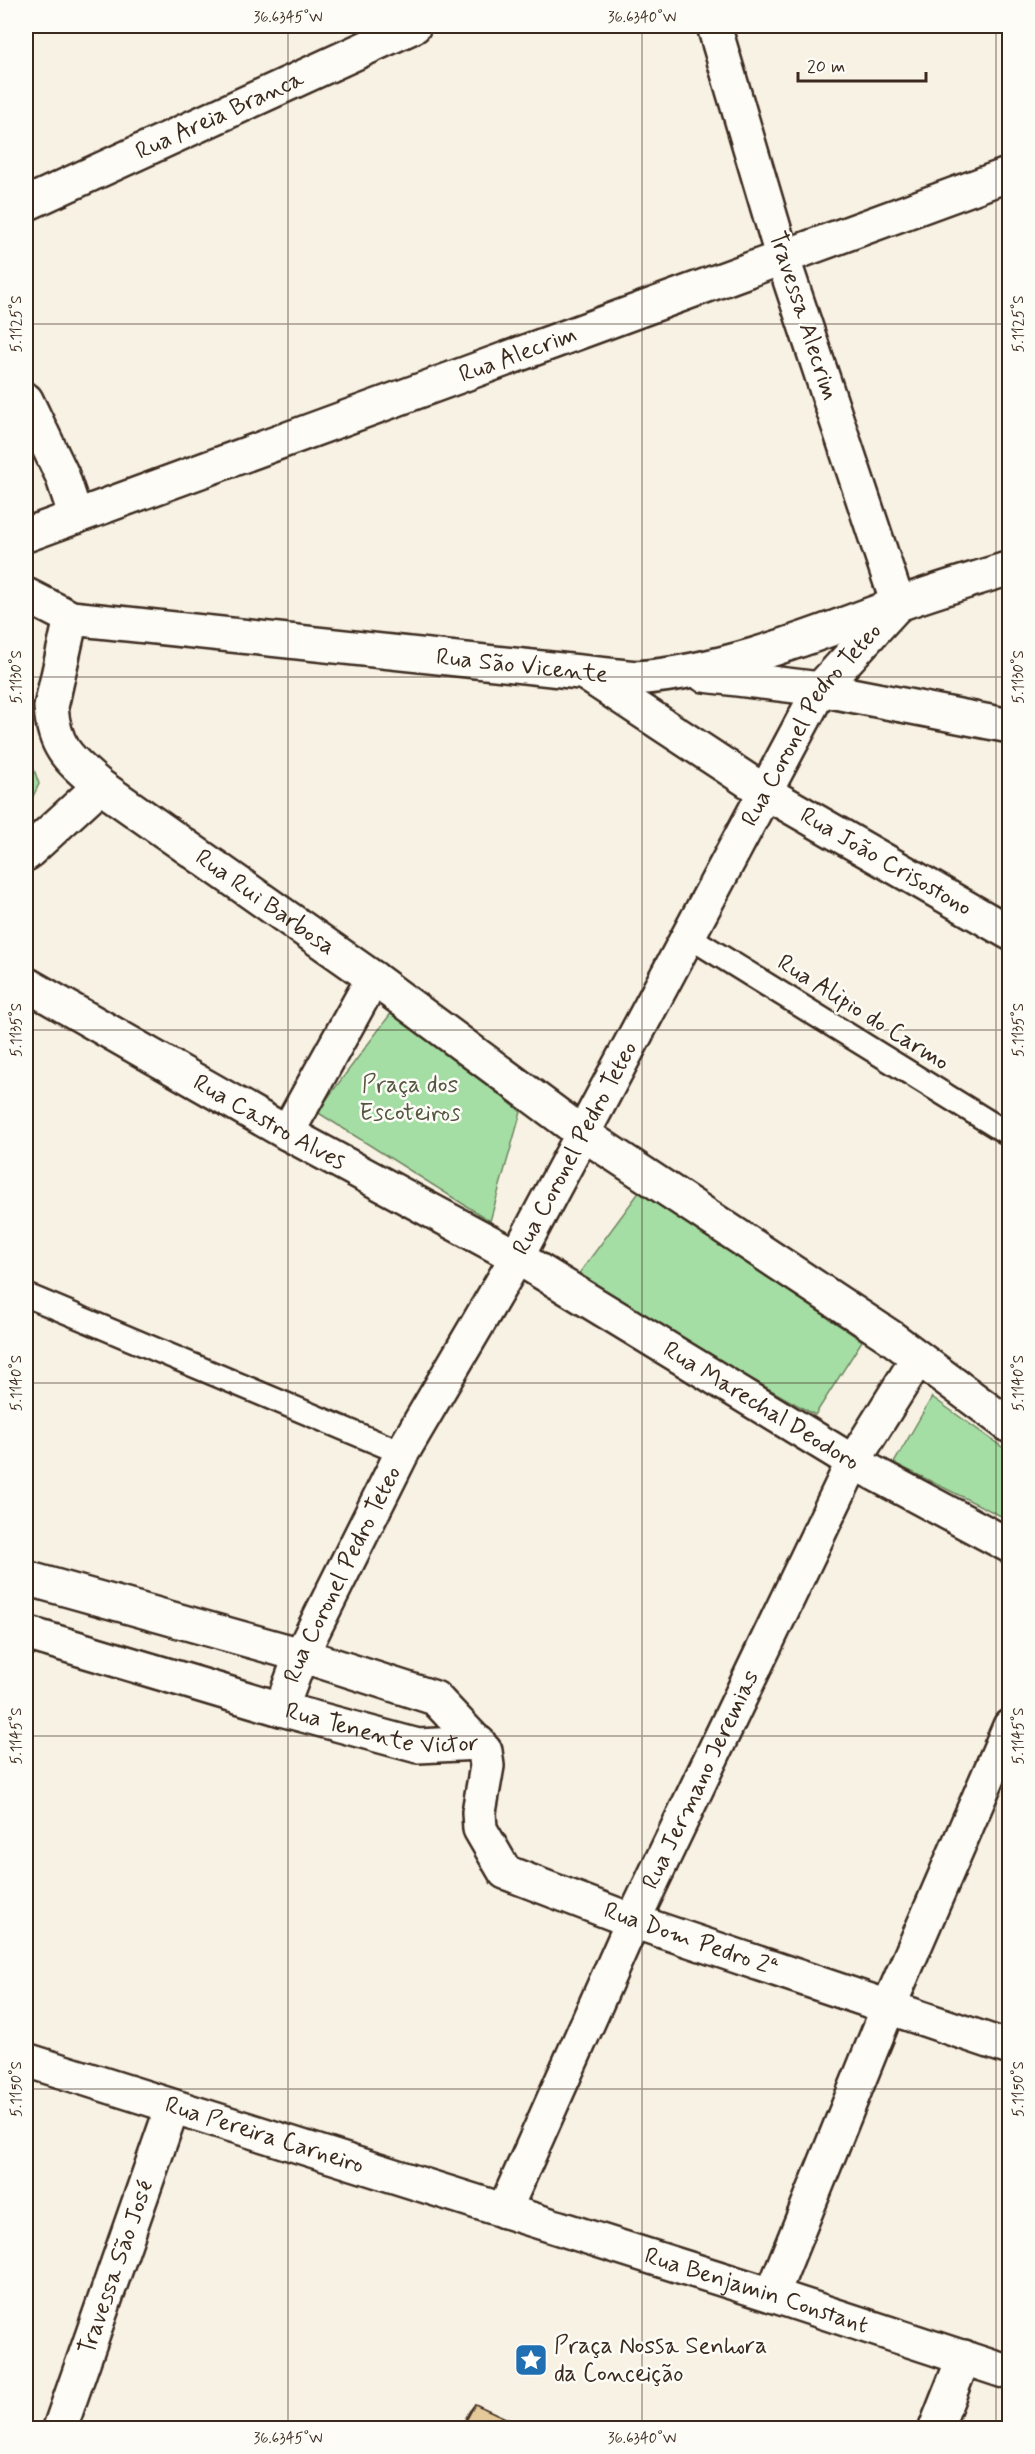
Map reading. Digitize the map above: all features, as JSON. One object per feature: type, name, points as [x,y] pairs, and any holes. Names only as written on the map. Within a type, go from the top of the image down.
[{"type":"street","name":"Rua Areia Branca","points":[[26,204],[414,26]]},
{"type":"street","name":"Travessa Alecrim","points":[[714,26],[783,259],[898,604]]},
{"type":"street","name":"Rua Alecrim","points":[[26,535],[1010,174]]},
{"type":"street","points":[[26,400],[62,475],[76,517]]},
{"type":"street","name":"Rua São Vicente","points":[[26,595],[71,618],[636,678],[681,672],[744,658],[812,637],[898,604],[1010,568]]},
{"type":"street","name":"Rua Coronel Pedro Teteo","points":[[281,1709],[301,1655],[402,1453],[517,1257],[820,689],[898,604]]},
{"type":"street","name":"Rua Rui Barbosa","points":[[71,618],[51,706],[58,743],[64,754],[100,786],[374,978],[582,1133]]},
{"type":"street","name":"Rua João Crisostono","points":[[582,672],[765,792],[1010,933]]},
{"type":"street","points":[[681,672],[820,689],[1010,726]]},
{"type":"street","points":[[26,854],[100,786]]},
{"type":"street","points":[[287,1133],[374,978]]},
{"type":"street","name":"Rua Castro Alves","points":[[26,984],[287,1133],[517,1257]]},
{"type":"street","points":[[582,1133],[889,1336],[1010,1426]]},
{"type":"street","name":"Rua Marechal Deodoro","points":[[517,1257],[853,1462],[1010,1546]]},
{"type":"street","name":"Rua Jermano Jeremias","points":[[504,2211],[633,1921],[853,1462],[918,1358]]},
{"type":"street","name":"Rua Tenente Victor","points":[[26,1578],[301,1655],[435,1698],[479,1743]]},
{"type":"street","name":"Rua Tenente Victor","points":[[26,1633],[281,1709],[418,1746],[479,1743]]},
{"type":"street","points":[[772,2295],[888,2008],[1010,1726]]},
{"type":"street","name":"Rua Dom Pedro 2ª","points":[[479,1743],[485,1751],[488,1766],[479,1812],[480,1829],[505,1872],[633,1921],[1010,2048]]},
{"type":"street","name":"Rua Pereira Carneiro","points":[[26,2060],[504,2211]]},
{"type":"street","name":"Travessa São José","points":[[60,2428],[172,2108]]},
{"type":"street","name":"Rua Benjamin Constant","points":[[504,2211],[1010,2373]]},
{"type":"street","points":[[936,2428],[964,2357]]},
{"type":"lane","name":"Rua Alipio do Carmo","points":[[688,936],[1010,1135]]},
{"type":"lane","points":[[26,1295],[402,1453]]},
{"type":"green space","points":[[26,752],[39,784],[26,811]]},
{"type":"green space","name":"Praça dos Escoteiros","points":[[395,1008],[521,1112],[490,1221],[317,1112]]},
{"type":"green space","points":[[640,1191],[862,1341],[815,1415],[575,1279]]},
{"type":"green space","points":[[932,1397],[1009,1452],[1009,1520],[894,1463]]},
{"type":"building","points":[[475,2404],[512,2421],[509,2428],[462,2428]]},
{"type":"place","name":"Praça Nossa Senhora da Conceição","points":[[531,2360]]}]
